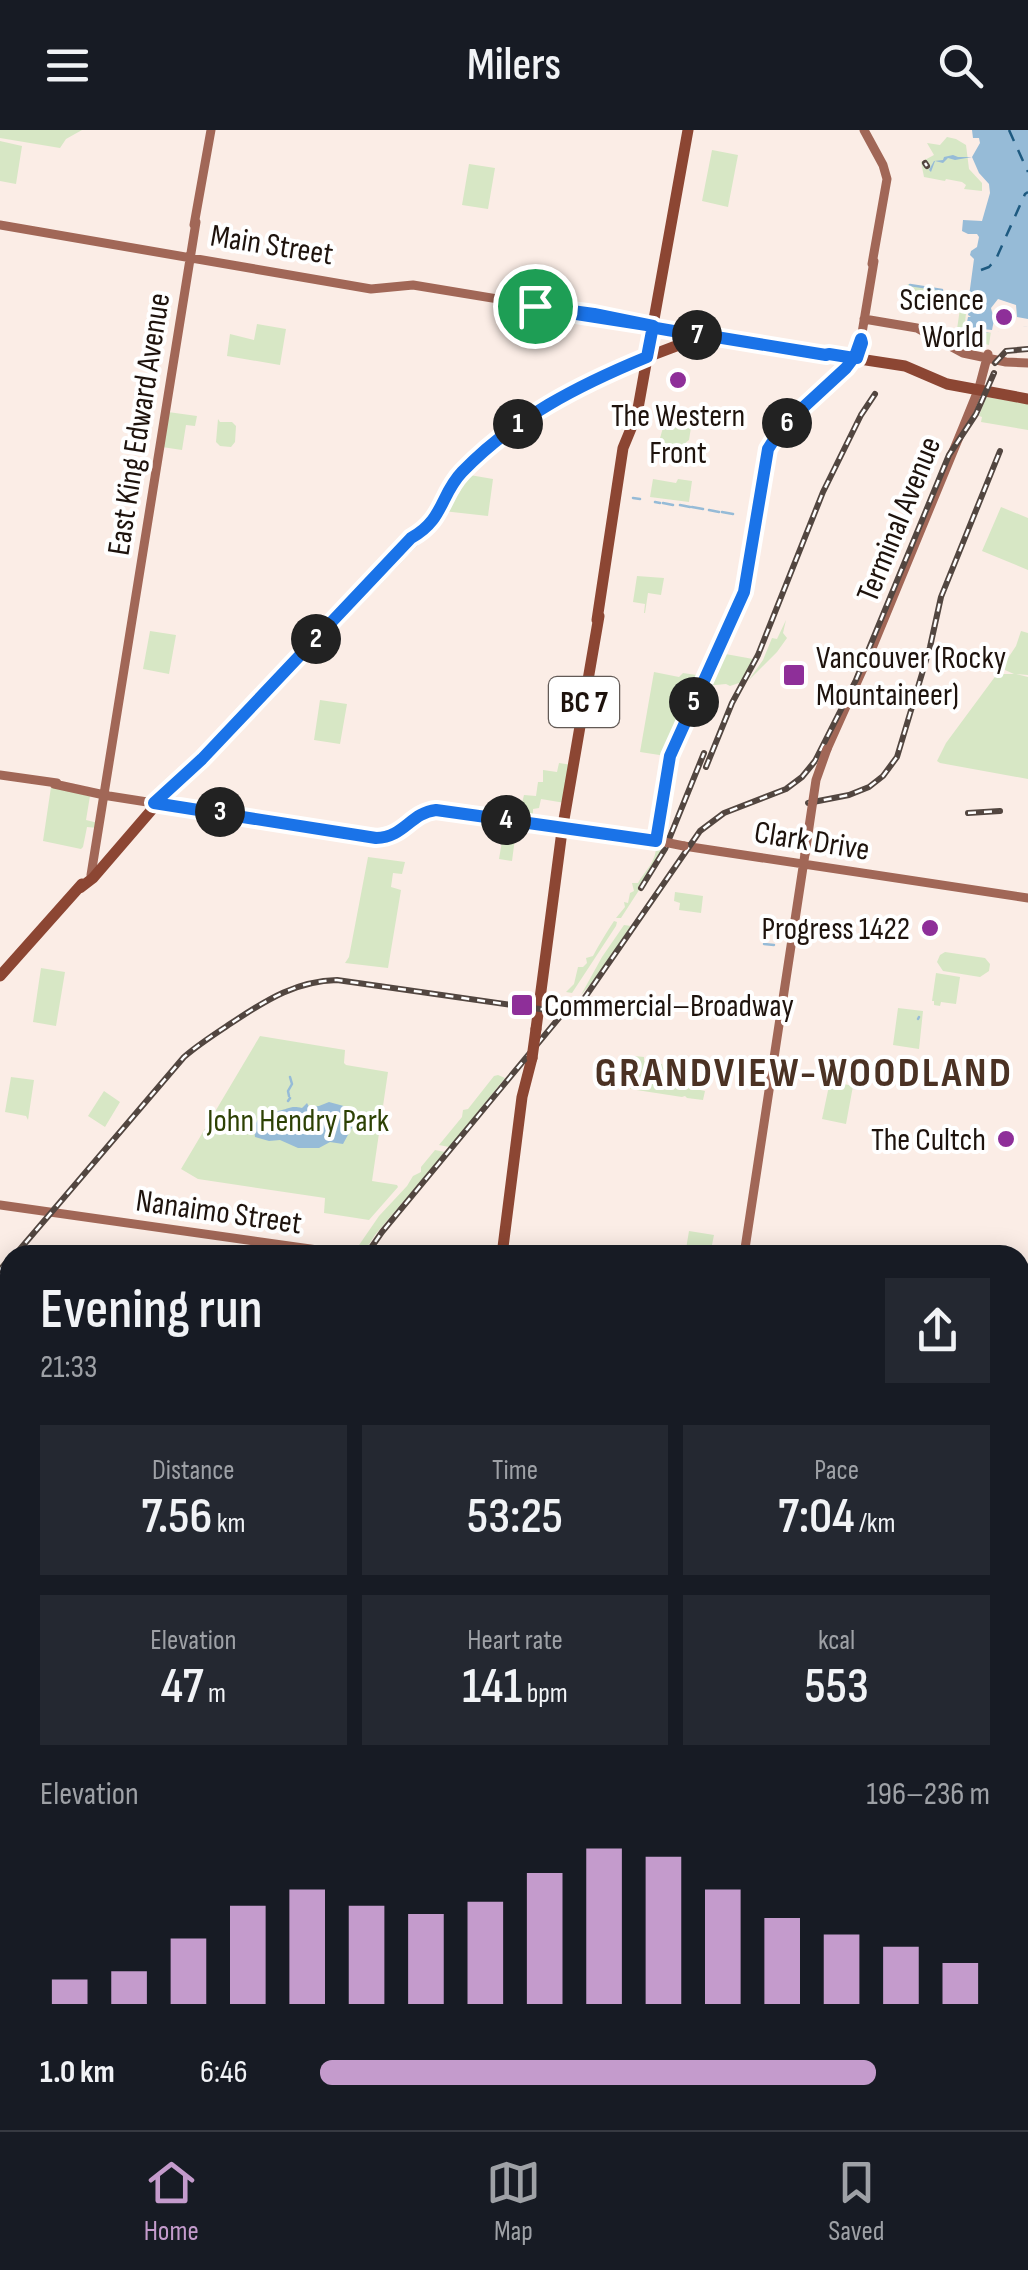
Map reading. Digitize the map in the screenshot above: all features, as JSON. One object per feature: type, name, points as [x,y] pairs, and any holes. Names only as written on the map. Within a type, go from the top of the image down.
[{"type":"main road","name":"East King Edward Avenue","points":[[92,875],[211,130]]},
{"type":"main road","name":"BC 7","points":[[501,1245],[623,448],[636,417],[688,130]]},
{"type":"main road","points":[[660,842],[670,759],[744,592],[768,447],[782,427],[839,380],[862,343],[887,177],[864,130]]},
{"type":"main road","name":"Main Street","points":[[0,225],[371,289],[413,285],[704,337],[912,368],[946,384],[1028,401]]},
{"type":"main road","points":[[864,318],[920,331],[954,348],[1028,361]]},
{"type":"main road","points":[[158,802],[214,751],[417,536],[438,508],[454,476],[482,450],[528,411],[647,357],[704,337]]},
{"type":"main road","name":"Terminal Avenue","points":[[746,1245],[816,780],[850,685],[975,391],[986,356]]},
{"type":"main road","points":[[0,973],[404,540],[417,536]]},
{"type":"main road","name":"Clark Drive","points":[[0,776],[376,838],[396,834],[413,816],[436,810],[804,859],[1028,898]]},
{"type":"main road","name":"Nanaimo Street","points":[[0,1205],[281,1245]]},
{"type":"green space","points":[[0,130],[82,130],[66,139],[60,148],[0,138]]},
{"type":"green space","points":[[947,137],[966,145],[969,169],[982,183],[982,191],[964,189],[966,185],[962,182],[924,177],[921,162],[934,155],[927,143],[940,145]]},
{"type":"green space","points":[[0,141],[22,146],[16,184],[0,181]]},
{"type":"green space","points":[[712,150],[738,155],[728,207],[702,201]]},
{"type":"green space","points":[[469,164],[495,168],[488,209],[462,205]]},
{"type":"green space","points":[[908,284],[942,290],[941,308],[905,292]]},
{"type":"green space","points":[[962,295],[971,296],[991,331],[989,345],[956,336]]},
{"type":"green space","points":[[257,324],[286,329],[280,365],[227,356],[230,334],[254,340]]},
{"type":"green space","points":[[986,397],[1028,404],[1028,430],[981,422],[979,416]]},
{"type":"green space","points":[[168,412],[197,416],[195,426],[186,425],[182,450],[162,447]]},
{"type":"green space","points":[[666,417],[692,421],[682,460],[655,456]]},
{"type":"green space","points":[[218,419],[236,426],[231,447],[216,442]]},
{"type":"green space","points":[[464,474],[493,479],[488,516],[443,511]]},
{"type":"green space","points":[[653,479],[692,481],[689,502],[650,497]]},
{"type":"green space","points":[[1001,507],[1028,518],[1028,570],[982,551]]},
{"type":"green space","points":[[637,576],[664,578],[661,595],[648,593],[645,613],[645,604],[633,602]]},
{"type":"green space","points":[[786,620],[783,633],[787,638],[748,681],[772,638],[777,639]]},
{"type":"green space","points":[[150,631],[176,635],[169,674],[143,669]]},
{"type":"green space","points":[[1021,631],[1028,633],[1028,675],[1016,674],[1028,677],[1028,779],[940,763],[937,761],[946,743],[997,674],[1014,674],[1002,667]]},
{"type":"green space","points":[[720,653],[753,659],[742,682],[705,686]]},
{"type":"green space","points":[[654,672],[703,676],[666,756],[640,752]]},
{"type":"green space","points":[[320,700],[347,704],[340,744],[314,740]]},
{"type":"green space","points":[[559,763],[572,765],[565,803],[541,799],[539,808],[533,809],[533,817],[506,814],[508,801],[522,803],[524,795],[536,796],[538,782],[543,782],[543,770],[557,772]]},
{"type":"green space","points":[[51,787],[90,796],[86,820],[98,823],[98,828],[87,827],[81,849],[43,841]]},
{"type":"green space","points":[[505,823],[517,823],[512,861],[499,859]]},
{"type":"green space","points":[[661,846],[663,853],[621,918],[616,918],[634,891],[632,883],[638,883],[652,862],[656,847]]},
{"type":"green space","points":[[368,857],[405,862],[402,874],[393,873],[391,887],[401,890],[388,968],[345,963]]},
{"type":"green space","points":[[675,892],[703,896],[701,913],[679,910]]},
{"type":"green space","points":[[614,921],[616,926],[572,993],[566,992],[574,984],[578,967],[593,956]]},
{"type":"green space","points":[[624,925],[631,926],[581,995],[602,957]]},
{"type":"green space","points":[[945,952],[985,958],[990,964],[989,971],[980,977],[943,971],[937,962]]},
{"type":"green space","points":[[41,968],[65,972],[56,1026],[33,1022]]},
{"type":"green space","points":[[936,973],[960,977],[956,1004],[934,1005]]},
{"type":"green space","points":[[898,1008],[923,1011],[919,1049],[893,1045]]},
{"type":"green space","name":"John Hendry Park","points":[[260,1036],[345,1050],[346,1065],[388,1072],[372,1181],[398,1187],[369,1220],[324,1213],[325,1198],[198,1179],[181,1169]]},
{"type":"green space","points":[[634,1056],[686,1074],[684,1087],[691,1083],[691,1088],[705,1091],[703,1100],[630,1089]]},
{"type":"green space","points":[[498,1075],[505,1078],[457,1138],[449,1147],[439,1145],[462,1117],[463,1110]]},
{"type":"green space","points":[[11,1077],[34,1080],[28,1120],[26,1116],[5,1112]]},
{"type":"green space","points":[[830,1081],[853,1086],[846,1124],[822,1119]]},
{"type":"green space","points":[[104,1091],[120,1102],[105,1127],[88,1116]]},
{"type":"green space","points":[[435,1150],[445,1152],[369,1245],[359,1245],[379,1216],[413,1176],[421,1172]]},
{"type":"green space","points":[[689,1231],[714,1235],[712,1245],[687,1245]]},
{"type":"water","points":[[972,130],[1028,130],[1028,326],[981,332],[965,326],[974,259],[970,255],[979,237],[962,231],[963,220],[982,221],[990,193],[989,184],[972,157],[980,143],[979,138],[973,138]]},
{"type":"water","points":[[944,157],[972,157],[935,161],[929,170],[934,161]]},
{"type":"water","points":[[329,1102],[351,1108],[355,1122],[343,1144],[330,1142],[319,1148],[298,1148],[280,1140],[255,1137],[255,1125],[263,1116],[302,1108],[307,1103],[309,1107]]},
{"type":"pier","points":[[968,296],[971,317],[967,322],[971,328],[992,330],[991,308],[998,299],[1016,305],[1017,317],[1028,319],[1028,326],[992,333],[968,329],[965,322]]},
{"type":"waterway","points":[[910,285],[942,290]]},
{"type":"waterway","points":[[633,498],[640,499]]},
{"type":"waterway","points":[[655,502],[660,503]]},
{"type":"waterway","points":[[663,503],[673,505]]},
{"type":"waterway","points":[[680,505],[690,507]]},
{"type":"waterway","points":[[692,507],[703,509]]},
{"type":"waterway","points":[[709,510],[719,512]]},
{"type":"waterway","points":[[722,512],[733,514]]},
{"type":"waterway","points":[[764,944],[774,945]]},
{"type":"waterway","points":[[289,1096],[290,1077]]},
{"type":"ferry route","points":[[1009,130],[1028,172]]},
{"type":"ferry route","points":[[981,270],[996,259],[1028,192]]},
{"type":"railway","points":[[995,363],[1006,351],[1028,349]]},
{"type":"railway","points":[[24,1245],[184,1057],[284,992],[337,980],[554,1011],[569,1010],[581,1003],[700,831],[724,813],[786,789],[815,761],[856,680],[949,455],[976,414],[994,373]]},
{"type":"railway","points":[[706,767],[732,703],[758,655],[823,492],[875,394]]},
{"type":"railway","points":[[808,803],[869,787],[897,757],[941,597],[1000,451]]},
{"type":"railway","points":[[641,888],[665,849],[704,753]]},
{"type":"railway","points":[[968,813],[1000,811]]},
{"type":"railway","points":[[373,1245],[568,1007]]},
{"type":"place","name":"Science World","points":[[1004,317]]},
{"type":"place","name":"The Western Front","points":[[678,380]]},
{"type":"place","name":"Vancouver (Rocky Mountaineer)","points":[[794,675]]},
{"type":"place","name":"Progress 1422","points":[[930,928]]},
{"type":"place","name":"Commercial–Broadway","points":[[522,1005]]},
{"type":"place","name":"The Cultch","points":[[1006,1139]]},
{"type":"district","name":"GRANDVIEW-WOODLAND","points":[[804,1071]]},
{"type":"route","points":[[535,306],[538,304],[653,326],[647,357],[527,416],[474,462],[457,478],[430,524],[411,538],[202,759],[154,803],[376,838],[396,834],[417,816],[436,810],[656,841],[670,756],[744,592],[768,449],[782,427],[846,368],[854,358],[861,339],[862,343],[857,358],[854,358],[829,354],[826,355],[713,338],[656,328],[653,326],[598,316],[594,318],[535,306]]}]
